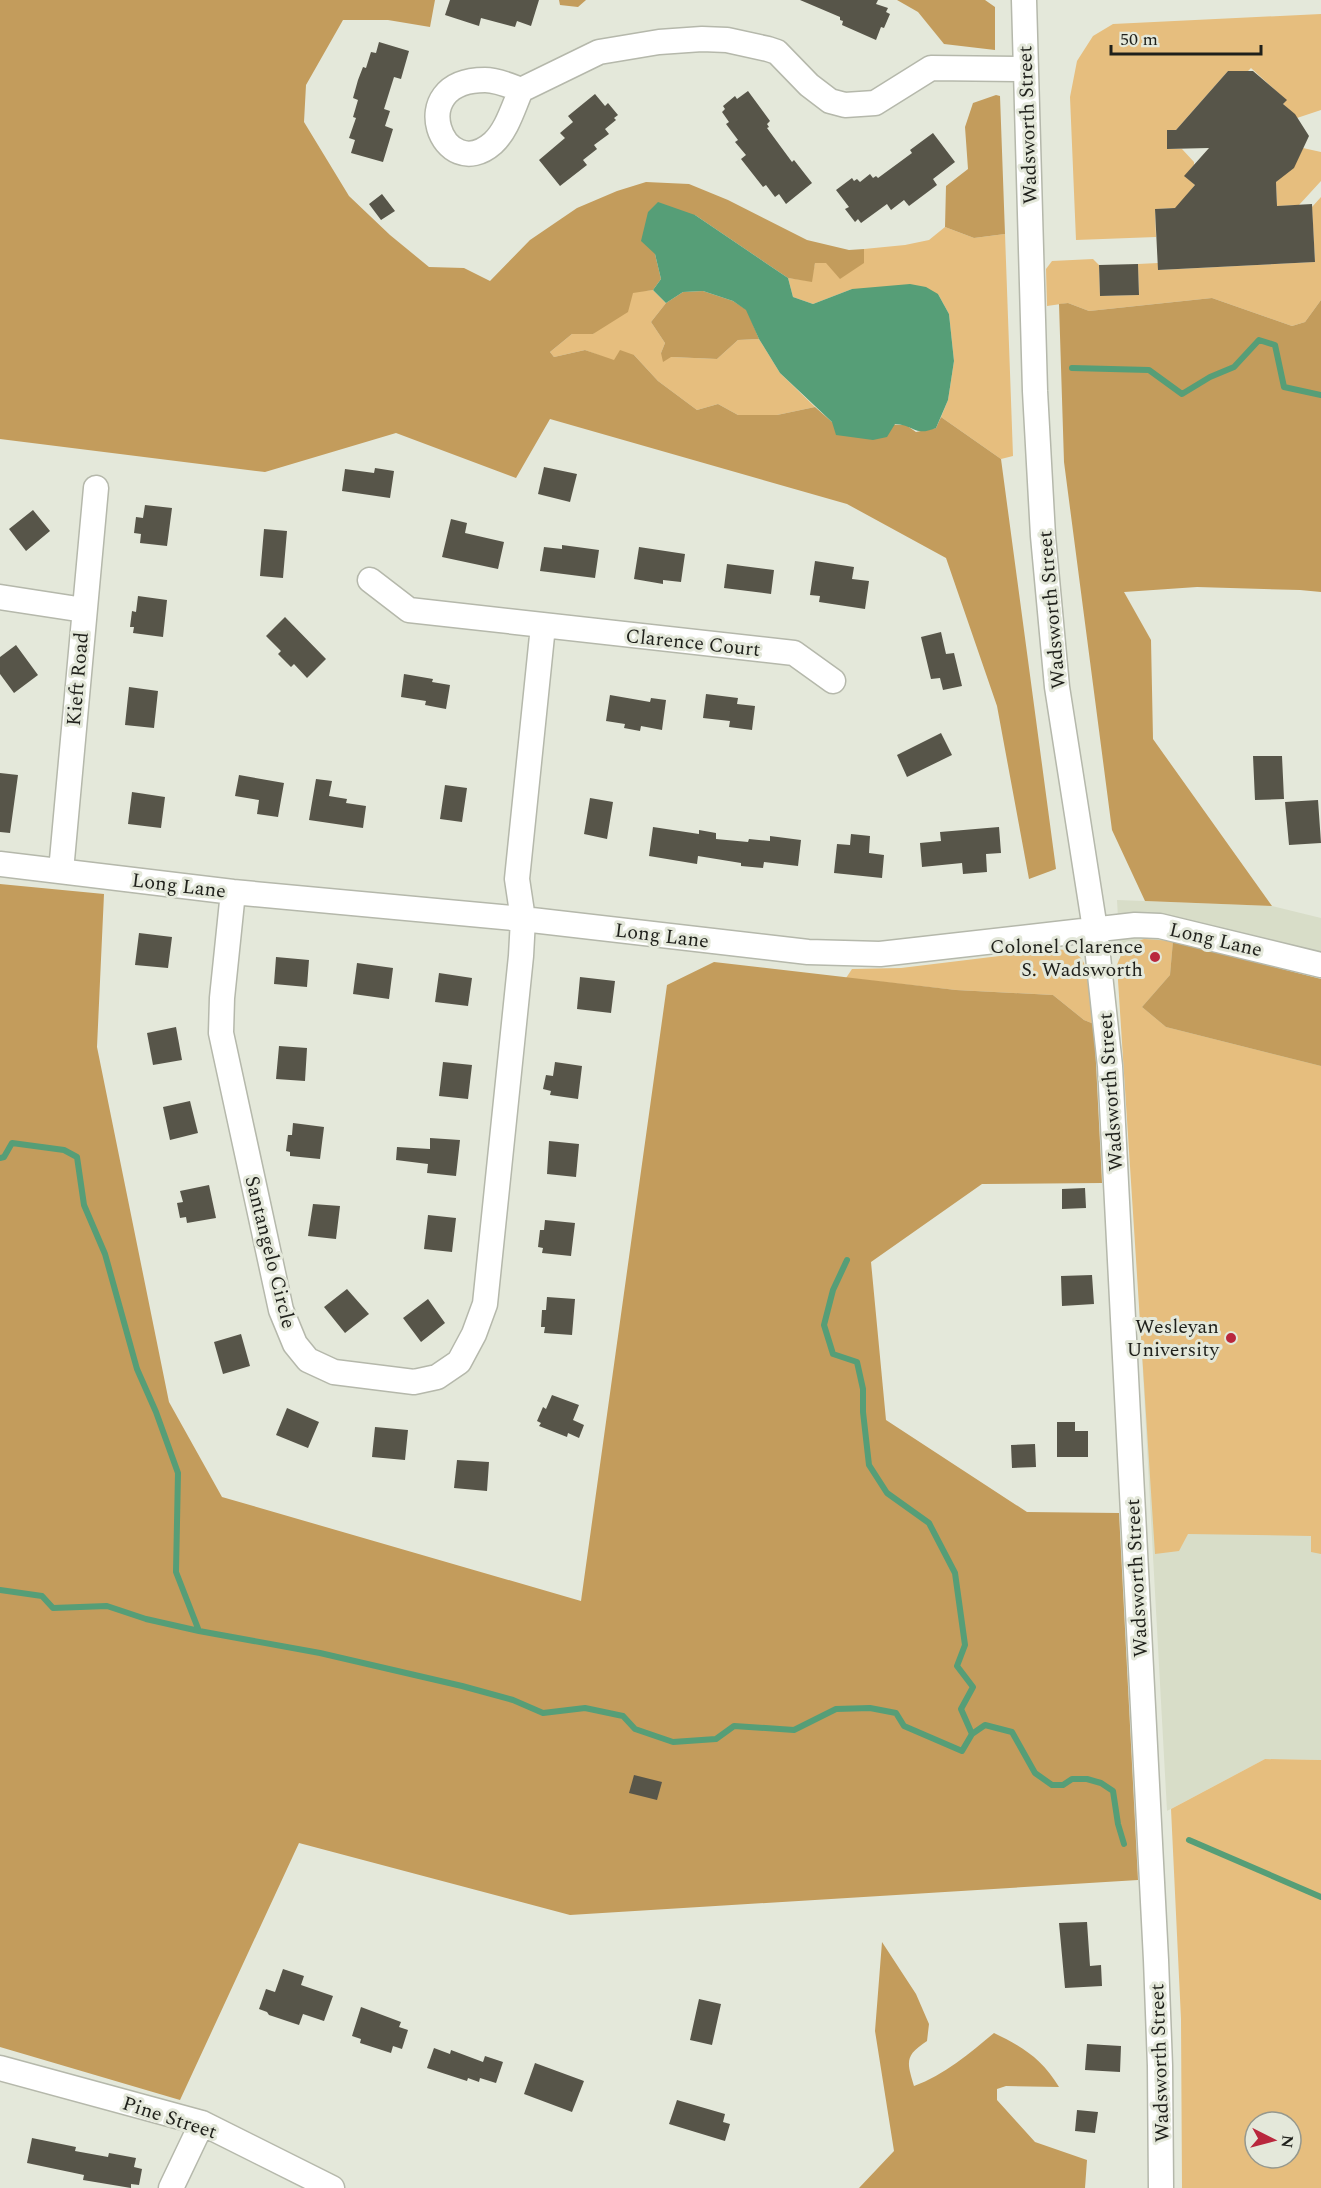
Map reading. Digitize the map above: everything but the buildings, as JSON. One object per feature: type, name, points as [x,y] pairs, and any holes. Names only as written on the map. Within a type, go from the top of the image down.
[{"type":"street","name":"Wadsworth Street","points":[[1024,0],[1024,69],[1035,391],[1043,536],[1057,687],[1095,929],[1110,1066],[1161,2066],[1161,2188]]},
{"type":"street","points":[[521,90],[599,52],[659,42],[702,39],[727,40],[777,52],[808,85],[830,101],[845,105],[875,103],[931,68],[1024,69]]},
{"type":"street","name":"Kieft Road","points":[[61,870],[96,488]]},
{"type":"street","name":"Clarence Court","points":[[370,580],[409,610],[794,653],[833,681]]},
{"type":"street","points":[[0,597],[84,610]]},
{"type":"street","points":[[523,919],[517,879],[543,626]]},
{"type":"street","name":"Long Lane","points":[[0,864],[233,892],[523,919],[808,952],[880,954],[1135,925],[1160,926],[1321,965]]},
{"type":"street","name":"Santangelo Circle","points":[[233,892],[222,998],[221,1034],[281,1310],[295,1344],[308,1360],[334,1372],[414,1382],[437,1377],[459,1362],[474,1334],[485,1304],[522,956],[523,919]]},
{"type":"street","name":"Pine Street","points":[[0,2068],[202,2123],[332,2188]]},
{"type":"street","points":[[171,2188],[202,2123]]},
{"type":"shaded area","points":[[0,0],[435,0],[430,27],[388,20],[343,20],[306,85],[304,122],[349,196],[390,235],[429,267],[464,268],[490,281],[530,240],[577,208],[617,191],[646,182],[689,184],[728,200],[807,240],[849,250],[864,249],[864,263],[840,279],[826,263],[815,263],[812,282],[788,278],[695,215],[655,254],[661,279],[653,290],[633,293],[628,312],[593,334],[572,334],[550,352],[554,357],[585,350],[614,360],[620,350],[634,355],[658,381],[697,410],[718,404],[738,415],[777,415],[815,407],[832,422],[906,425],[916,432],[936,428],[941,417],[1001,459],[1056,869],[1029,879],[997,706],[946,558],[847,504],[550,419],[516,478],[396,433],[265,472],[0,439]]},
{"type":"shaded area","points":[[559,0],[586,0],[578,7],[560,5]]},
{"type":"shaded area","points":[[897,0],[985,0],[995,7],[995,50],[944,44],[918,12]]},
{"type":"shaded area","points":[[1321,14],[1321,110],[1297,118],[1283,104],[1286,100],[1251,68],[1248,71],[1228,71],[1176,130],[1167,130],[1168,149],[1182,149],[1194,162],[1185,176],[1195,185],[1186,196],[1197,207],[1155,209],[1156,237],[1076,240],[1070,97],[1077,61],[1093,36],[1113,24]]},
{"type":"shaded area","points":[[996,95],[1000,96],[1005,234],[974,238],[945,227],[946,186],[968,169],[965,127],[973,103]]},
{"type":"shaded area","points":[[1303,148],[1321,152],[1321,181],[1299,205],[1277,206],[1276,182],[1297,160]]},
{"type":"shaded area","points":[[1321,197],[1321,300],[1305,322],[1292,326],[1212,298],[1089,311],[1068,303],[1047,306],[1046,269],[1052,261],[1093,259],[1099,265],[1100,296],[1139,295],[1138,264],[1158,263],[1159,270],[1315,262],[1312,207]]},
{"type":"shaded area","points":[[658,202],[695,215],[788,278],[793,297],[813,304],[852,289],[910,284],[926,287],[938,294],[949,314],[954,361],[948,400],[936,428],[919,431],[895,424],[887,437],[873,440],[836,435],[832,422],[780,373],[759,339],[746,310],[733,301],[703,291],[683,292],[666,303],[653,290],[661,279],[655,254],[641,241],[648,212]]},
{"type":"shaded area","points":[[945,227],[974,238],[1005,234],[1013,456],[1001,459],[941,417],[948,400],[954,361],[949,314],[938,294],[852,289],[813,304],[793,297],[788,278],[811,281],[815,263],[864,263],[864,249],[929,240]]},
{"type":"shaded area","points":[[653,290],[666,303],[651,322],[665,343],[661,353],[671,357],[717,359],[738,340],[759,339],[780,373],[815,407],[777,415],[738,415],[718,404],[697,410],[658,381],[634,355],[614,361],[585,350],[554,357],[550,352],[572,334],[593,334],[632,292]]},
{"type":"shaded area","points":[[703,291],[733,301],[747,310],[759,339],[738,340],[717,359],[671,357],[663,362],[661,353],[665,343],[651,322],[666,303],[683,292]]},
{"type":"shaded area","points":[[1212,298],[1292,326],[1305,322],[1321,300],[1321,592],[1197,587],[1124,592],[1151,640],[1153,739],[1272,906],[1145,901],[1112,830],[1064,462],[1059,304],[1068,303],[1089,311]]},
{"type":"shaded area","points":[[0,884],[104,894],[97,1047],[169,1402],[222,1497],[581,1601],[667,985],[714,962],[956,990],[1053,995],[1084,1020],[1094,1024],[1102,1183],[982,1184],[871,1262],[886,1420],[1027,1512],[1119,1513],[1138,1880],[570,1915],[299,1843],[180,2100],[0,2047]]},
{"type":"shaded area","name":"Wesleyan University","points":[[1117,900],[1272,906],[1321,918],[1321,1760],[1265,1759],[1167,1811]]},
{"type":"shaded area","points":[[1144,939],[1173,941],[1170,975],[1142,1007],[1166,1027],[1321,1066],[1321,1554],[1311,1552],[1311,1536],[1188,1534],[1179,1551],[1155,1554],[1117,965],[1127,948]]},
{"type":"shaded area","points":[[1173,941],[1321,979],[1321,1066],[1166,1027],[1142,1007],[1170,975]]},
{"type":"shaded area","points":[[1057,949],[1075,953],[1084,962],[1089,979],[1094,1024],[1084,1020],[1053,995],[956,990],[846,978],[852,969],[901,968]]},
{"type":"shaded area","points":[[1265,1759],[1321,1760],[1321,2188],[1182,2188],[1181,2019],[1171,1809]]},
{"type":"shaded area","points":[[882,1942],[916,1994],[929,2024],[927,2041],[914,2051],[909,2060],[914,2086],[946,2070],[994,2033],[1014,2043],[1039,2061],[1059,2087],[1006,2086],[997,2089],[997,2100],[1035,2142],[1087,2160],[1085,2188],[859,2188],[894,2151],[875,2031]]},
{"type":"waterway","points":[[1072,368],[1149,370],[1182,394],[1210,377],[1234,367],[1259,340],[1275,345],[1284,387],[1321,395]]},
{"type":"waterway","points":[[0,1158],[4,1157],[12,1143],[64,1150],[77,1157],[84,1205],[105,1254],[137,1369],[156,1412],[178,1473],[176,1572],[199,1631]]},
{"type":"waterway","points":[[847,1260],[833,1290],[824,1325],[833,1354],[857,1362],[863,1389],[863,1412],[869,1465],[887,1493],[929,1523],[955,1573],[965,1645],[957,1666],[973,1687],[961,1709],[972,1734]]},
{"type":"waterway","points":[[0,1590],[42,1596],[53,1608],[107,1606],[146,1619],[199,1631],[320,1653],[462,1686],[513,1700],[543,1713],[585,1708],[623,1716],[635,1729],[673,1742],[716,1739],[734,1726],[794,1730],[836,1709],[870,1708],[896,1713],[904,1726],[962,1751],[972,1734],[985,1725],[1012,1732],[1035,1773],[1052,1785],[1063,1785],[1072,1779],[1087,1779],[1101,1783],[1113,1791],[1118,1824],[1124,1844]]},
{"type":"waterway","points":[[1189,1840],[1321,1897]]},
{"type":"place","name":"Colonel Clarence S. Wadsworth","points":[[1155,957]]},
{"type":"place","name":"Wesleyan University","points":[[1231,1338]]}]
